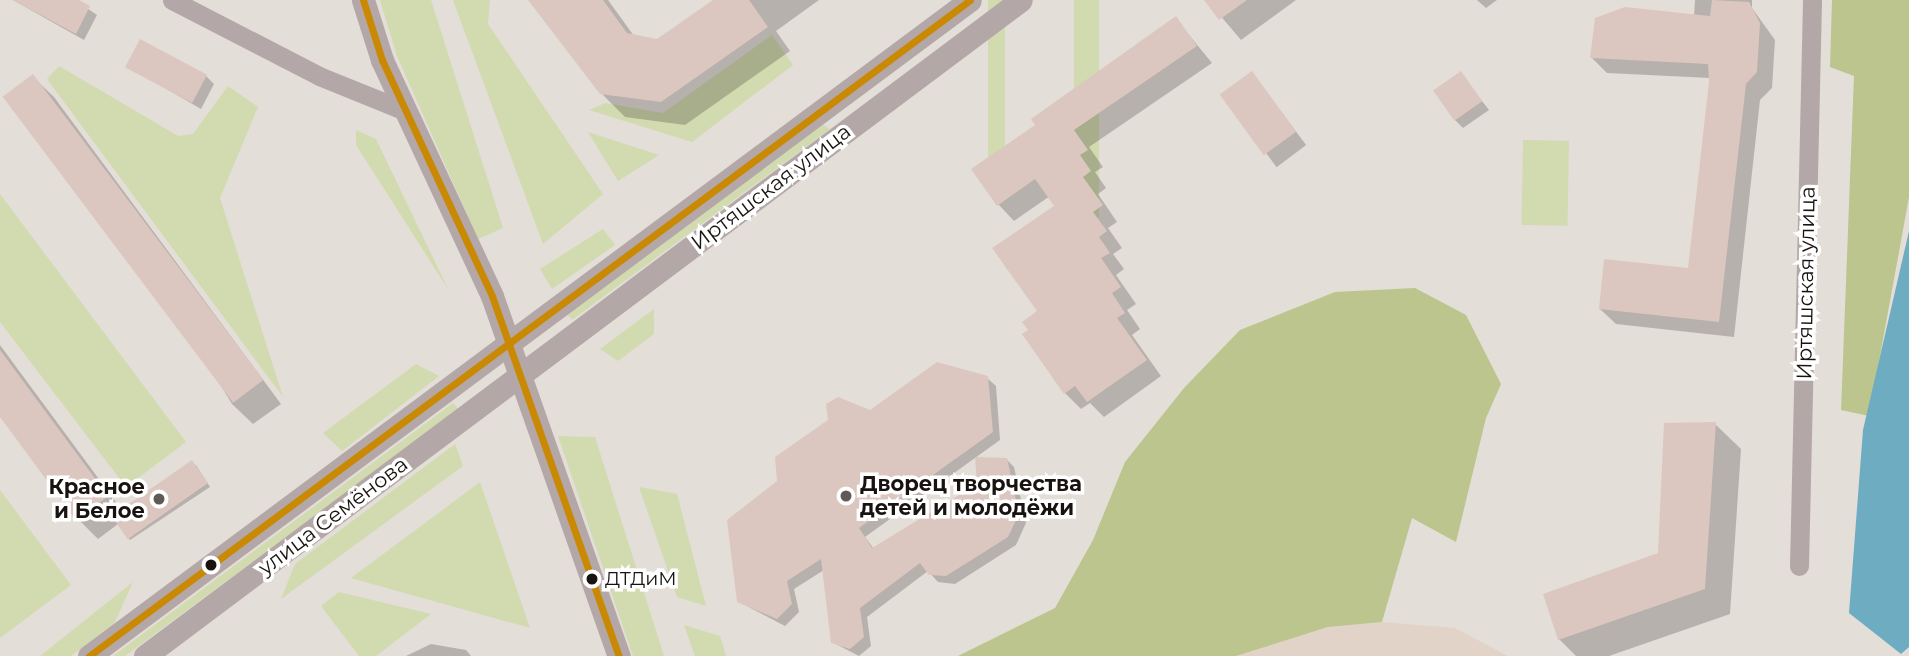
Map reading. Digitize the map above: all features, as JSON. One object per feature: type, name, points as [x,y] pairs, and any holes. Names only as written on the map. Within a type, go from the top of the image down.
[{"type":"street","points":[[172,0],[319,76],[403,110]]},
{"type":"street","points":[[363,0],[403,110],[509,341],[619,656]]},
{"type":"street","name":"Иртяшская улица","points":[[509,341],[970,0]]},
{"type":"street","name":"Иртяшская улица","points":[[521,374],[1021,0]]},
{"type":"street","name":"Иртяшская улица","points":[[1800,566],[1812,0]]},
{"type":"street","points":[[835,100],[855,125]]},
{"type":"street","name":"улица Семёнова","points":[[89,656],[509,341]]},
{"type":"street","name":"улица Семёнова","points":[[145,656],[521,374]]},
{"type":"shaded area","points":[[1382,622],[1455,628],[1508,656],[1236,656],[1328,627]]},
{"type":"green space","points":[[380,0],[431,0],[503,228],[478,239],[397,56]]},
{"type":"green space","points":[[453,0],[490,0],[488,24],[603,194],[543,244]]},
{"type":"green space","points":[[988,0],[1005,0],[1005,161],[988,161]]},
{"type":"green space","points":[[1074,0],[1099,0],[1099,217],[1074,217]]},
{"type":"green space","points":[[1832,0],[1909,0],[1909,197],[1869,416],[1841,410],[1854,76],[1830,67]]},
{"type":"green space","points":[[772,35],[793,65],[692,142],[589,110],[605,103],[663,113]]},
{"type":"green space","points":[[59,66],[178,136],[193,134],[228,86],[258,107],[220,198],[283,397],[47,79]]},
{"type":"green space","points":[[821,124],[830,129],[572,320],[567,314]]},
{"type":"green space","points":[[356,130],[376,139],[448,289],[356,145]]},
{"type":"green space","points":[[588,132],[659,155],[618,181]]},
{"type":"green space","points":[[1523,140],[1569,141],[1568,226],[1522,225]]},
{"type":"green space","points":[[0,194],[186,442],[126,487],[0,322]]},
{"type":"green space","points":[[603,229],[615,245],[552,289],[540,269]]},
{"type":"green space","points":[[1415,288],[1466,315],[1501,384],[1486,418],[1456,542],[1412,518],[1382,622],[1328,627],[1236,656],[958,656],[1055,608],[1093,540],[1125,462],[1184,388],[1240,330],[1335,292]]},
{"type":"green space","points":[[654,309],[654,334],[618,361],[600,349]]},
{"type":"green space","points":[[416,364],[439,376],[342,451],[323,433]]},
{"type":"green space","points":[[453,403],[459,410],[125,656],[113,656]]},
{"type":"green space","points":[[558,436],[595,437],[664,656],[633,656]]},
{"type":"green space","points":[[455,444],[463,466],[281,599],[295,564]]},
{"type":"green space","points":[[480,482],[530,628],[351,578]]},
{"type":"green space","points":[[639,487],[677,494],[706,606],[677,597]]},
{"type":"green space","points":[[0,490],[71,585],[0,638]]},
{"type":"green space","points":[[133,582],[114,624],[71,656],[40,656]]},
{"type":"green space","points":[[339,592],[431,614],[376,656],[359,656],[321,606]]},
{"type":"green space","points":[[684,625],[720,636],[726,656],[695,656]]},
{"type":"water","points":[[1909,231],[1909,647],[1901,654],[1849,613],[1863,430]]},
{"type":"building","points":[[13,0],[79,0],[90,6],[76,34]]},
{"type":"building","points":[[528,0],[603,0],[627,33],[657,39],[713,0],[749,0],[768,27],[661,102],[600,94]]},
{"type":"building","points":[[1204,0],[1247,0],[1219,20]]},
{"type":"building","points":[[1712,0],[1749,2],[1760,23],[1757,72],[1746,84],[1719,322],[1599,309],[1604,259],[1688,268],[1709,82],[1708,64],[1590,58],[1595,18],[1625,7],[1710,16]]},
{"type":"building","points":[[1176,16],[1197,46],[1074,130],[1088,150],[1080,155],[1091,171],[1083,177],[1103,205],[1093,212],[1107,231],[1099,237],[1110,253],[1101,258],[1121,287],[1112,293],[1125,313],[1117,318],[1147,360],[1087,402],[1075,386],[1064,394],[1022,334],[1028,330],[1022,322],[1037,311],[992,248],[1054,206],[1035,179],[997,206],[971,169],[1035,125],[1031,119]]},
{"type":"building","points":[[140,39],[207,75],[192,103],[125,67]]},
{"type":"building","points":[[1252,71],[1296,132],[1264,155],[1220,95]]},
{"type":"building","points":[[1461,71],[1482,101],[1454,121],[1433,91]]},
{"type":"building","points":[[33,74],[263,380],[233,403],[3,97]]},
{"type":"building","points":[[0,350],[108,496],[76,520],[0,417]]},
{"type":"building","name":"Дворец творчества детей и молодёжи","points":[[937,362],[988,376],[993,432],[859,528],[872,548],[977,484],[975,457],[1007,458],[1019,514],[1008,537],[946,576],[929,575],[920,563],[860,608],[864,637],[850,649],[831,643],[821,559],[787,581],[792,604],[777,619],[737,602],[727,520],[777,481],[775,457],[828,420],[826,404],[838,397],[870,410]]},
{"type":"building","points":[[1716,422],[1705,589],[1558,640],[1543,594],[1658,553],[1664,423]]},
{"type":"building","name":"Красное и Белое","points":[[192,460],[208,483],[128,539],[112,516]]},
{"type":"transit line","points":[[363,0],[382,60],[492,296],[619,656]]},
{"type":"transit line","points":[[89,656],[970,0]]},
{"type":"place","name":"Дворец творчества детей и молодёжи","points":[[846,496]]},
{"type":"place","name":"Красное и Белое","points":[[159,499]]},
{"type":"place","name":"ДТДиМ","points":[[592,579]]}]
